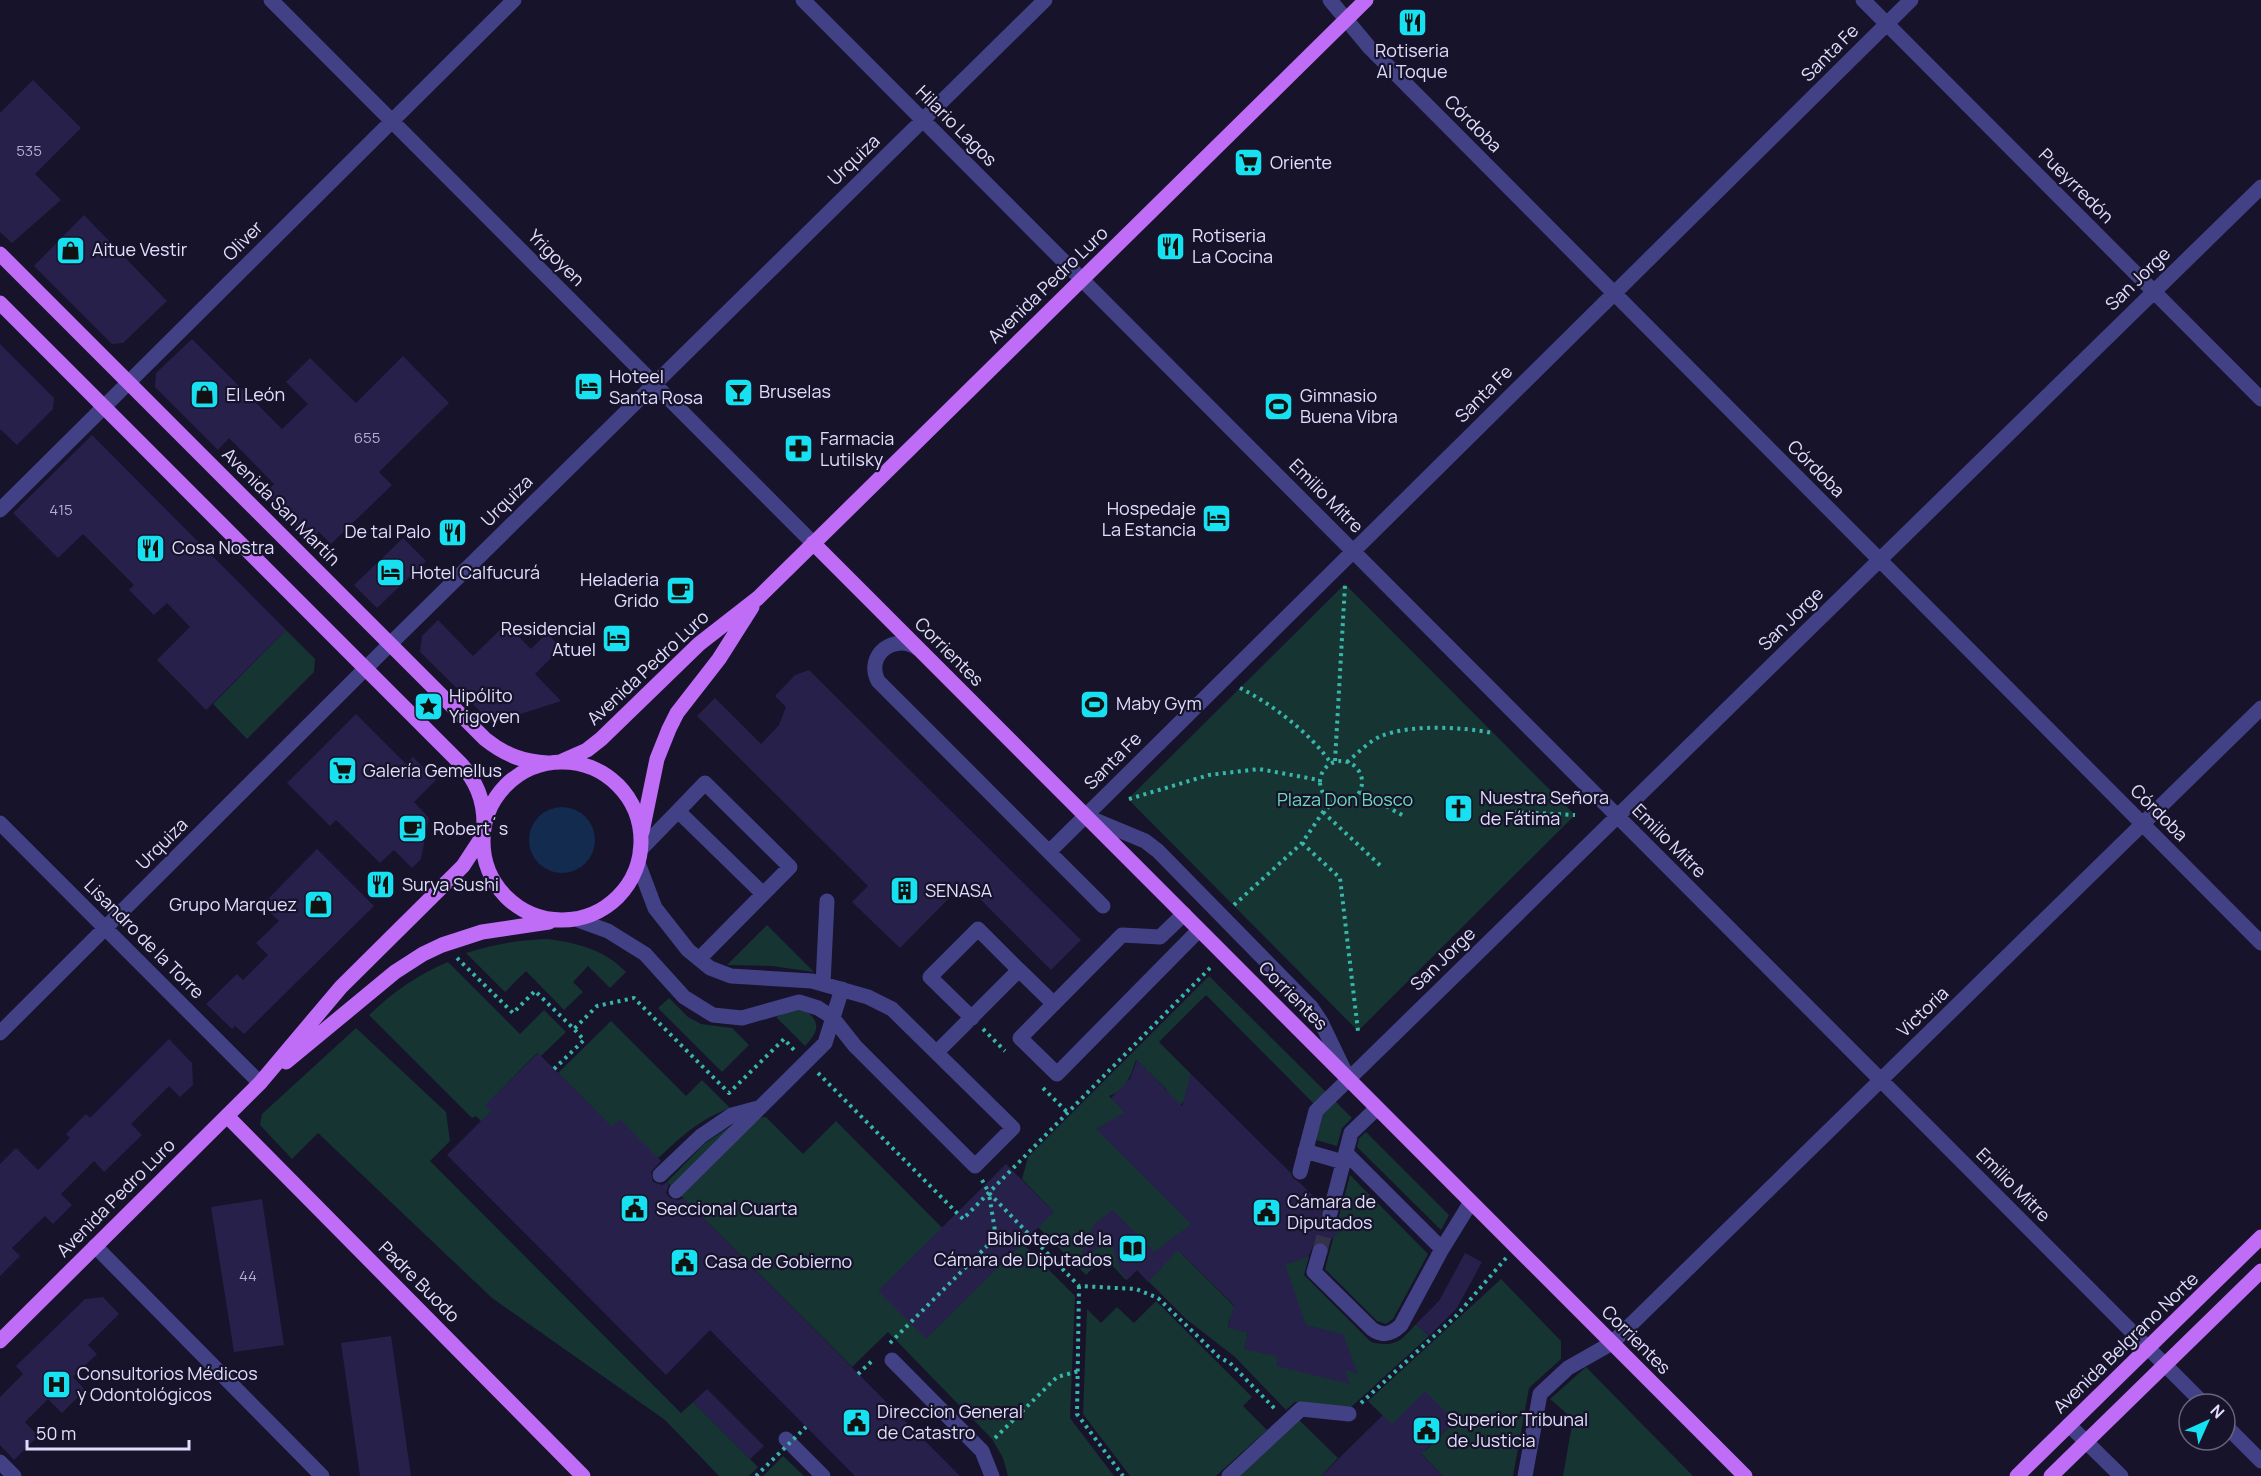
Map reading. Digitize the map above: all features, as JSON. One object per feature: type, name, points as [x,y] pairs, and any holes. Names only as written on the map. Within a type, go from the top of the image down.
[{"type":"main road","name":"Avenida Pedro Luro","points":[[555,762],[586,750],[601,739],[699,644],[758,598],[1366,0]]},
{"type":"main road","name":"Avenida San Martín","points":[[0,254],[493,745],[520,759],[555,762]]},
{"type":"main road","points":[[0,303],[467,771],[481,798],[485,863],[505,896],[520,908],[537,916],[568,920],[599,911],[627,886],[640,850],[635,812],[629,800],[616,784],[588,766],[555,762],[523,771],[507,783],[494,799],[483,830]]},
{"type":"main road","name":"Corrientes","points":[[813,543],[1745,1476]]},
{"type":"main road","name":"Avenida Pedro Luro","points":[[640,850],[657,759],[669,729],[684,702],[721,655],[758,598]]},
{"type":"main road","name":"Avenida Pedro Luro","points":[[0,1341],[260,1083],[341,987],[463,866],[483,830]]},
{"type":"main road","name":"Avenida Pedro Luro","points":[[260,1083],[395,972],[423,954],[482,932],[568,920]]},
{"type":"main road","name":"Padre Buodo","points":[[227,1116],[583,1476]]},
{"type":"main road","name":"Avenida Belgrano Norte","points":[[2017,1476],[2261,1237]]},
{"type":"main road","points":[[2051,1476],[2261,1271]]},
{"type":"street","name":"Yrigoyen","points":[[271,0],[813,543]]},
{"type":"street","name":"Oliver","points":[[0,510],[514,0]]},
{"type":"street","name":"Hilario Lagos","points":[[802,0],[1082,279]]},
{"type":"street","name":"Urquiza","points":[[0,1033],[365,668],[1045,0]]},
{"type":"street","name":"Córdoba","points":[[1330,0],[1369,47],[2261,943]]},
{"type":"street","name":"Pueyrredón","points":[[1863,0],[2261,399]]},
{"type":"street","name":"Santa Fe","points":[[1049,852],[1911,0]]},
{"type":"street","name":"San Jorge","points":[[1300,1172],[1316,1111],[2261,187]]},
{"type":"street","name":"Emilio Mitre","points":[[1082,279],[2192,1392]]},
{"type":"street","points":[[917,648],[901,642],[883,649],[874,666],[878,681],[1103,906]]},
{"type":"street","name":"Victoria","points":[[1525,1476],[1540,1394],[1568,1368],[1612,1343],[2261,708]]},
{"type":"street","points":[[568,920],[608,931],[645,954],[684,997],[713,1015],[742,1018],[799,1002],[818,1008],[832,1017],[855,1046],[975,1166],[1013,1128],[892,1009],[868,997],[812,981],[731,976],[710,968],[699,959],[688,950],[655,908],[640,850],[705,783],[790,867],[699,959]]},
{"type":"street","points":[[678,810],[763,894]]},
{"type":"street","points":[[1085,816],[1145,841],[1158,851],[1311,1006],[1348,1079]]},
{"type":"street","name":"Lisandro de la Torre","points":[[0,823],[260,1083]]},
{"type":"street","points":[[823,984],[826,902]]},
{"type":"street","points":[[1184,914],[1160,938],[1122,935],[1020,1038],[1057,1074],[1199,930]]},
{"type":"street","points":[[972,1018],[930,977],[978,929],[1054,1004]]},
{"type":"street","points":[[937,1052],[1019,970]]},
{"type":"street","points":[[676,1191],[825,1043],[842,989]]},
{"type":"street","points":[[660,1175],[701,1136],[732,1114],[760,1107]]},
{"type":"street","points":[[1330,1213],[1351,1133],[1377,1108]]},
{"type":"street","points":[[1305,1151],[1345,1157],[1442,1249]]},
{"type":"street","points":[[1320,1251],[1314,1272],[1372,1329],[1378,1333],[1388,1334],[1401,1325],[1442,1249],[1471,1202]]},
{"type":"street","points":[[95,1246],[322,1476]]},
{"type":"street","points":[[887,1356],[982,1451],[992,1476]]},
{"type":"street","points":[[1229,1476],[1301,1409],[1349,1414]]},
{"type":"street","points":[[2069,1425],[2121,1476]]},
{"type":"street","points":[[2237,1437],[2261,1461]]},
{"type":"street","points":[[786,1439],[823,1476]]},
{"type":"street","points":[[0,1462],[14,1476]]},
{"type":"path","points":[[1333,762],[1345,584]]},
{"type":"path","points":[[1240,688],[1262,699],[1320,748],[1333,762]]},
{"type":"path","points":[[1347,762],[1379,736],[1405,730],[1471,729],[1493,733]]},
{"type":"path","points":[[1233,905],[1302,843],[1323,812],[1333,803],[1348,803],[1360,792],[1362,783],[1360,774],[1355,766],[1347,762],[1333,762],[1323,769],[1319,780],[1322,793],[1333,803]]},
{"type":"path","points":[[1128,799],[1209,776],[1259,769],[1319,780]]},
{"type":"path","points":[[1360,792],[1404,816]]},
{"type":"path","points":[[1323,812],[1383,868]]},
{"type":"path","points":[[1513,812],[1575,815]]},
{"type":"path","points":[[1302,843],[1340,878],[1358,1031]]},
{"type":"path","points":[[460,949],[457,957],[513,1013],[535,991],[584,1040],[554,1069]]},
{"type":"path","points":[[574,1029],[597,1006],[634,998],[729,1093],[784,1039],[963,1219],[1223,954]]},
{"type":"path","points":[[975,1166],[989,1193],[1079,1286],[1136,1289],[1158,1298],[1219,1357],[1230,1364],[1281,1415],[1292,1417]]},
{"type":"path","points":[[889,1343],[996,1237],[989,1193]]},
{"type":"path","points":[[1349,1414],[1457,1315],[1515,1246]]},
{"type":"path","points":[[1079,1286],[1077,1414],[1123,1476]]},
{"type":"path","points":[[858,1374],[887,1356]]},
{"type":"path","points":[[982,1451],[1057,1377],[1079,1371]]},
{"type":"path","points":[[756,1476],[806,1427]]},
{"type":"green space","name":"Plaza Don Bosco","points":[[1345,584],[1575,815],[1358,1031],[1128,799]]},
{"type":"green space","points":[[286,630],[315,659],[314,672],[247,739],[213,704]]},
{"type":"green space","points":[[767,925],[814,972],[772,966],[727,965]]},
{"type":"green space","points":[[547,939],[590,948],[618,964],[626,972],[610,988],[588,966],[573,982],[583,992],[564,1010],[526,971],[505,992],[466,953],[506,943]]},
{"type":"green space","points":[[448,962],[520,1034],[544,1010],[566,1032],[541,1056],[537,1053],[486,1105],[605,1226],[589,1230],[476,1116],[472,1118],[369,1015],[406,985]]},
{"type":"green space","points":[[1209,976],[1326,1092],[1314,1104],[1206,995],[1159,1042],[1191,1074],[1188,1086],[1193,1092],[1173,1112],[1164,1103],[1167,1090],[1136,1060],[1124,1086],[1109,1096],[1222,1209],[1180,1252],[1249,1321],[1247,1323],[1230,1318],[1228,1327],[1248,1333],[1244,1349],[1254,1335],[1229,1239],[1291,1240],[1309,1257],[1304,1275],[1371,1342],[1386,1344],[1397,1342],[1416,1324],[1429,1336],[1351,1407],[1295,1402],[1286,1410],[1235,1357],[1186,1319],[1137,1270],[1126,1280],[1104,1257],[1086,1275],[1038,1227],[1053,1211],[1022,1179],[1028,1157]]},
{"type":"green space","points":[[669,998],[688,1017],[701,1024],[732,1028],[749,1045],[722,1072],[658,1008]]},
{"type":"green space","points":[[793,1009],[805,1010],[816,1023],[815,1032],[805,1046],[776,1017]]},
{"type":"green space","points":[[611,1021],[686,1096],[702,1080],[730,1108],[696,1126],[650,1166],[558,1073]]},
{"type":"green space","points":[[356,1028],[446,1112],[450,1141],[430,1161],[681,1413],[693,1402],[758,1467],[749,1476],[719,1476],[665,1420],[492,1298],[318,1133],[292,1159],[260,1125],[262,1114]]},
{"type":"green space","points":[[1335,1101],[1352,1118],[1342,1128],[1337,1146],[1316,1140],[1323,1113]]},
{"type":"green space","points":[[766,1117],[803,1154],[836,1121],[989,1275],[1022,1243],[1075,1296],[1070,1418],[1114,1476],[1008,1476],[1003,1458],[992,1439],[888,1332],[852,1367],[667,1182],[704,1144],[741,1119]]},
{"type":"green space","points":[[1366,1132],[1449,1215],[1441,1230],[1357,1147],[1359,1138]]},
{"type":"green space","points":[[1350,1175],[1428,1254],[1393,1319],[1386,1324],[1377,1321],[1325,1269]]},
{"type":"green space","points":[[1501,1279],[1561,1341],[1561,1359],[1529,1388],[1513,1476],[1443,1476],[1409,1441],[1412,1438],[1425,1451],[1455,1421],[1402,1435],[1368,1401]]},
{"type":"green space","points":[[1156,1301],[1252,1397],[1243,1406],[1267,1430],[1216,1476],[1130,1476],[1083,1414],[1087,1309],[1101,1323],[1117,1307],[1134,1323]]},
{"type":"green space","points":[[1586,1367],[1693,1476],[1563,1476],[1573,1419],[1550,1399]]},
{"type":"green space","points":[[1298,1419],[1338,1458],[1321,1476],[1238,1476]]},
{"type":"green space","points":[[783,1456],[804,1476],[763,1476]]},
{"type":"water","points":[[562,807],[575,810],[585,817],[592,827],[595,840],[592,853],[585,863],[575,870],[562,873],[549,870],[539,863],[532,853],[529,840],[532,827],[539,817],[549,810]]},
{"type":"building","points":[[33,80],[81,128],[35,174],[61,200],[12,243],[0,232],[0,113]]},
{"type":"building","points":[[84,215],[167,301],[123,343],[112,344],[34,266]]},
{"type":"building","points":[[192,339],[282,429],[308,404],[286,382],[310,358],[356,403],[403,356],[449,403],[379,472],[392,485],[331,544],[319,532],[310,541],[263,495],[274,484],[229,438],[218,450],[155,387],[156,373]]},
{"type":"building","points":[[0,344],[54,398],[53,409],[17,445],[0,429]]},
{"type":"building","points":[[92,435],[286,630],[206,710],[157,660],[190,627],[167,603],[154,615],[129,590],[134,585],[83,534],[58,558],[13,513]]},
{"type":"building","name":"Hotel Calfucurá","points":[[403,538],[426,561],[377,608],[354,585]]},
{"type":"building","points":[[438,620],[473,656],[506,624],[531,649],[547,633],[561,648],[535,674],[561,701],[492,723],[420,652],[422,636]]},
{"type":"building","points":[[809,670],[1081,940],[1051,970],[964,883],[900,948],[852,902],[868,886],[697,716],[715,698],[761,744],[779,725],[786,707],[775,696],[795,675]]},
{"type":"building","points":[[356,714],[406,764],[413,757],[436,780],[414,802],[429,818],[421,859],[412,868],[394,850],[380,863],[336,820],[330,826],[287,783]]},
{"type":"building","points":[[317,849],[374,906],[244,1034],[235,1026],[232,1029],[206,1004],[237,974],[243,980],[268,955],[256,943],[279,921],[262,905]]},
{"type":"building","points":[[169,1039],[192,1063],[193,1085],[180,1097],[169,1086],[131,1124],[142,1135],[104,1172],[94,1161],[61,1194],[72,1205],[53,1224],[45,1216],[12,1248],[20,1256],[0,1276],[0,1164],[16,1148],[38,1170],[70,1138],[66,1134],[86,1114],[90,1118]]},
{"type":"building","name":"Casa de Gobierno","points":[[538,1053],[612,1127],[620,1119],[661,1161],[651,1172],[653,1182],[662,1185],[667,1182],[669,1184],[666,1193],[670,1198],[678,1200],[683,1198],[960,1476],[855,1476],[710,1330],[666,1375],[447,1155],[491,1111],[485,1105]]},
{"type":"building","points":[[1137,1060],[1182,1106],[1191,1074],[1322,1205],[1323,1219],[1328,1222],[1337,1220],[1344,1226],[1327,1244],[1318,1241],[1314,1244],[1308,1257],[1285,1265],[1306,1325],[1343,1334],[1358,1374],[1345,1370],[1350,1384],[1276,1366],[1278,1357],[1244,1349],[1248,1333],[1228,1328],[1234,1305],[1178,1250],[1148,1282],[1137,1270],[1127,1280],[1120,1269],[1110,1239],[1078,1263],[1094,1224],[1113,1210],[1154,1252],[1191,1224],[1096,1129],[1125,1112],[1111,1098],[1130,1079]]},
{"type":"building","points":[[1006,1164],[1054,1212],[926,1339],[878,1291]]},
{"type":"building","points":[[262,1199],[284,1345],[234,1352],[211,1207]]},
{"type":"building","points":[[1465,1253],[1482,1262],[1457,1308],[1429,1336],[1416,1324],[1439,1301]]},
{"type":"building","points":[[103,1297],[119,1314],[88,1345],[97,1354],[73,1377],[85,1390],[62,1413],[48,1399],[25,1422],[38,1436],[14,1460],[0,1445],[0,1397],[23,1374],[16,1366],[85,1299]]},
{"type":"building","points":[[391,1336],[411,1476],[360,1476],[341,1343]]},
{"type":"building","points":[[707,1389],[764,1446],[750,1459],[693,1402]]},
{"type":"building","name":"Superior Tribunal de Justicia","points":[[1425,1391],[1455,1421],[1421,1454],[1443,1476],[1321,1476],[1383,1415],[1392,1424]]},
{"type":"tunnel","points":[[1320,1251],[1330,1213]]},
{"type":"place","name":"Rotiseria Al Toque","points":[[1412,22]]},
{"type":"place","name":"Oriente","points":[[1249,163]]},
{"type":"place","name":"Rotiseria La Cocina","points":[[1171,246]]},
{"type":"place","name":"Aitue Vestir","points":[[71,250]]},
{"type":"place","name":"Hoteel Santa Rosa","points":[[588,387]]},
{"type":"place","name":"Bruselas","points":[[738,392]]},
{"type":"place","name":"El León","points":[[205,395]]},
{"type":"place","name":"Gimnasio Buena Vibra","points":[[1279,406]]},
{"type":"place","name":"Farmacia Lutilsky","points":[[799,449]]},
{"type":"place","name":"Hospedaje La Estancia","points":[[1217,519]]},
{"type":"place","name":"De tal Palo","points":[[452,532]]},
{"type":"place","name":"Cosa Nostra","points":[[151,548]]},
{"type":"place","name":"Hotel Calfucurá","points":[[390,573]]},
{"type":"place","name":"Heladeria Grido","points":[[680,590]]},
{"type":"place","name":"Residencial Atuel","points":[[617,639]]},
{"type":"place","name":"Maby Gym","points":[[1095,704]]},
{"type":"place","name":"Hipólito Yrigoyen","points":[[428,706]]},
{"type":"place","name":"Galería Gemellus","points":[[342,771]]},
{"type":"place","name":"Nuestra Señora de Fátima","points":[[1459,808]]},
{"type":"place","name":"Robert´s","points":[[412,829]]},
{"type":"place","name":"Surya Sushi","points":[[381,885]]},
{"type":"place","name":"SENASA","points":[[904,891]]},
{"type":"place","name":"Grupo Marquez","points":[[318,905]]},
{"type":"place","name":"Seccional Cuarta","points":[[635,1209]]},
{"type":"place","name":"Cámara de Diputados","points":[[1266,1212]]},
{"type":"place","name":"Biblioteca de la Cámara de Diputados","points":[[1133,1249]]},
{"type":"place","name":"Casa de Gobierno","points":[[684,1262]]},
{"type":"place","name":"Consultorios Médicos y Odontológicos","points":[[56,1384]]},
{"type":"place","name":"Direccion General de Catastro","points":[[856,1422]]},
{"type":"place","name":"Superior Tribunal de Justicia","points":[[1426,1430]]}]
